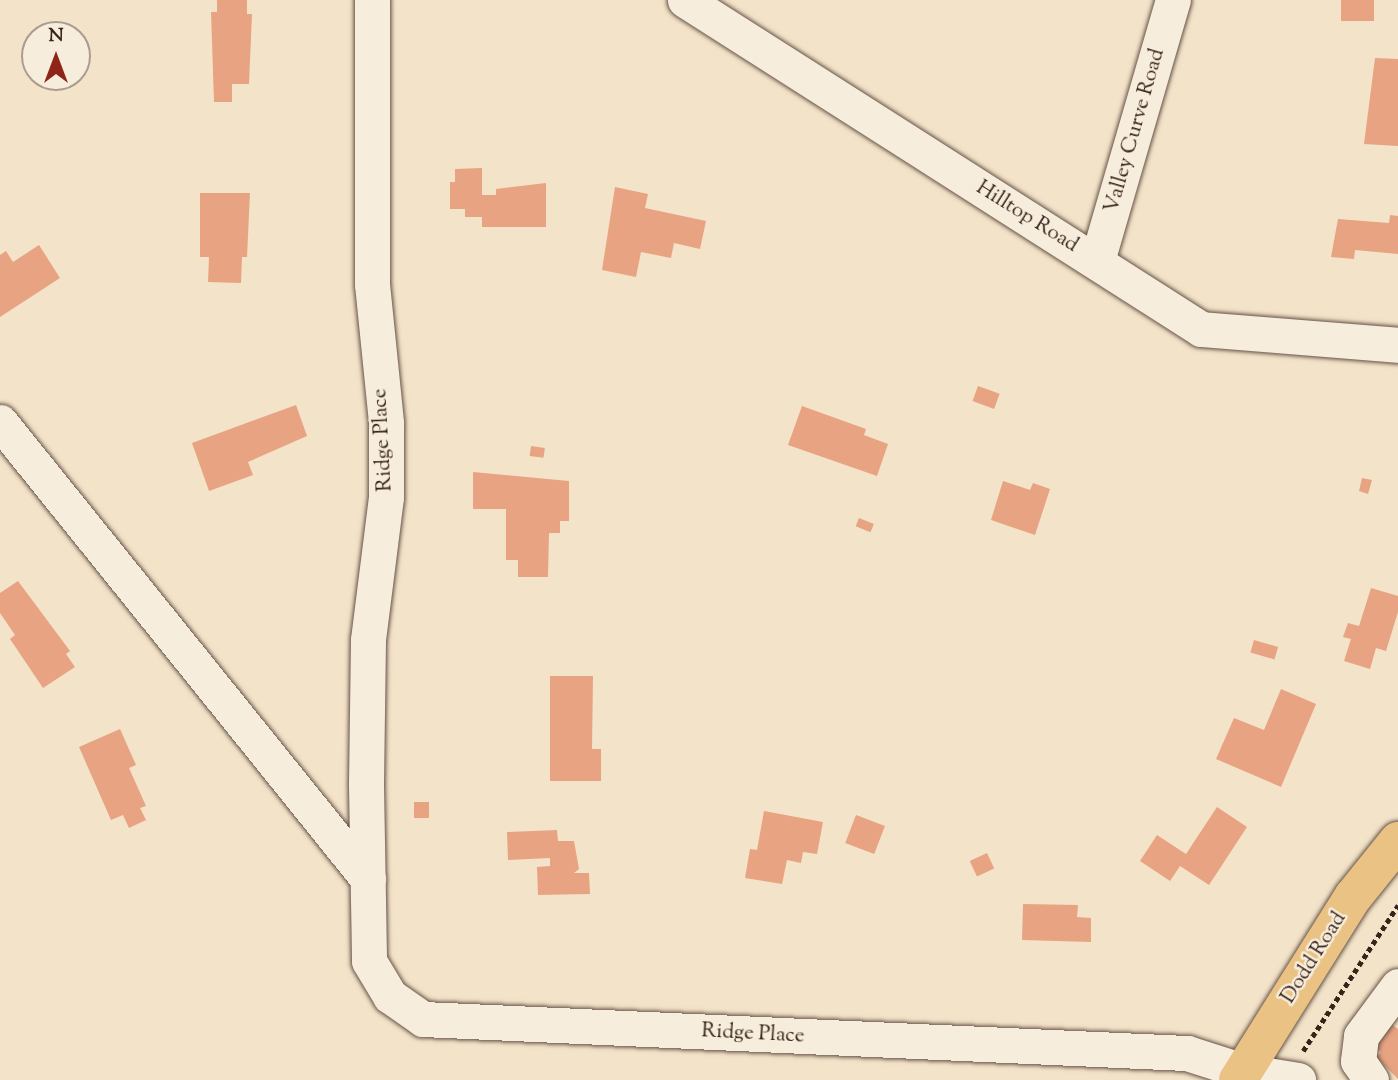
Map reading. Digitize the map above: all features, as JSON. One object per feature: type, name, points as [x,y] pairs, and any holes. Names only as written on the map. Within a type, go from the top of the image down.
[{"type":"main road","name":"Dodd Road","points":[[1243,1077],[1353,897],[1398,841]]},
{"type":"street","name":"Ridge Place","points":[[372,0],[372,284],[386,423],[386,497],[368,640],[369,961],[390,996],[423,1019],[1187,1053],[1243,1077],[1298,1069]]},
{"type":"street","name":"Hilltop Road","points":[[685,0],[1201,329],[1398,345]]},
{"type":"street","name":"Valley Curve Road","points":[[1097,261],[1173,0]]},
{"type":"street","points":[[0,422],[368,878]]},
{"type":"street","points":[[1371,1080],[1358,1061],[1361,1037],[1398,986]]},
{"type":"path","points":[[1298,1069],[1398,905]]},
{"type":"building","points":[[217,0],[247,0],[247,14],[252,14],[249,84],[232,84],[232,102],[214,102],[211,12],[217,12]]},
{"type":"building","points":[[1341,0],[1374,0],[1374,21],[1341,21]]},
{"type":"building","points":[[1375,58],[1398,59],[1398,146],[1364,144]]},
{"type":"building","points":[[482,168],[482,195],[496,195],[496,189],[546,183],[546,227],[482,227],[482,217],[465,217],[465,209],[450,209],[450,182],[455,182],[455,169]]},
{"type":"building","points":[[615,187],[648,194],[645,208],[706,221],[700,249],[674,243],[671,258],[641,252],[636,277],[602,270]]},
{"type":"building","points":[[200,193],[250,193],[247,257],[242,257],[241,283],[208,282],[209,257],[200,257]]},
{"type":"building","points":[[1390,215],[1398,216],[1398,254],[1355,250],[1354,259],[1331,257],[1338,219],[1389,223]]},
{"type":"building","points":[[39,245],[60,278],[0,317],[0,255],[6,251],[13,262]]},
{"type":"building","points":[[978,386],[1000,394],[994,409],[973,401]]},
{"type":"building","points":[[296,405],[307,436],[248,462],[253,475],[209,491],[192,443]]},
{"type":"building","points":[[802,406],[866,429],[864,435],[888,444],[877,476],[788,445]]},
{"type":"building","points":[[531,446],[545,448],[543,458],[530,456]]},
{"type":"building","points":[[473,472],[569,481],[569,521],[560,521],[560,533],[549,533],[548,577],[518,577],[518,560],[506,560],[506,509],[473,509]]},
{"type":"building","points":[[1362,478],[1372,480],[1368,494],[1359,491]]},
{"type":"building","points":[[1003,481],[1030,490],[1033,483],[1050,489],[1035,535],[991,520]]},
{"type":"building","points":[[859,518],[874,524],[870,532],[856,526]]},
{"type":"building","points":[[18,581],[70,651],[66,654],[75,667],[43,688],[10,639],[15,635],[0,613],[0,593]]},
{"type":"building","points":[[1371,588],[1398,596],[1398,612],[1386,651],[1376,648],[1370,669],[1344,661],[1351,639],[1343,637],[1348,623],[1359,626]]},
{"type":"building","points":[[1254,640],[1278,647],[1274,659],[1250,652]]},
{"type":"building","points":[[550,676],[593,676],[592,749],[601,749],[601,781],[550,781]]},
{"type":"building","points":[[1281,689],[1316,704],[1281,787],[1216,759],[1234,718],[1264,730]]},
{"type":"building","points":[[120,729],[136,765],[129,768],[146,806],[140,808],[146,820],[129,828],[123,815],[111,820],[79,747]]},
{"type":"building","points":[[414,802],[429,802],[429,818],[414,818]]},
{"type":"building","points":[[1217,807],[1247,827],[1209,885],[1180,866],[1170,881],[1140,861],[1157,835],[1186,854]]},
{"type":"building","points":[[764,811],[823,822],[817,854],[803,852],[801,863],[787,860],[782,884],[745,878],[750,849],[757,850]]},
{"type":"building","points":[[856,815],[885,826],[874,854],[845,843]]},
{"type":"building","points":[[557,830],[558,841],[574,841],[579,869],[574,873],[589,873],[590,894],[538,895],[537,867],[550,866],[550,858],[508,860],[507,832]]},
{"type":"building","points":[[987,853],[994,868],[977,876],[970,861]]},
{"type":"building","points":[[1023,904],[1078,905],[1077,917],[1091,918],[1091,942],[1022,940]]},
{"type":"building","points":[[1365,1004],[1398,1029],[1398,1079],[1377,1058],[1381,1052],[1349,1027]]}]
